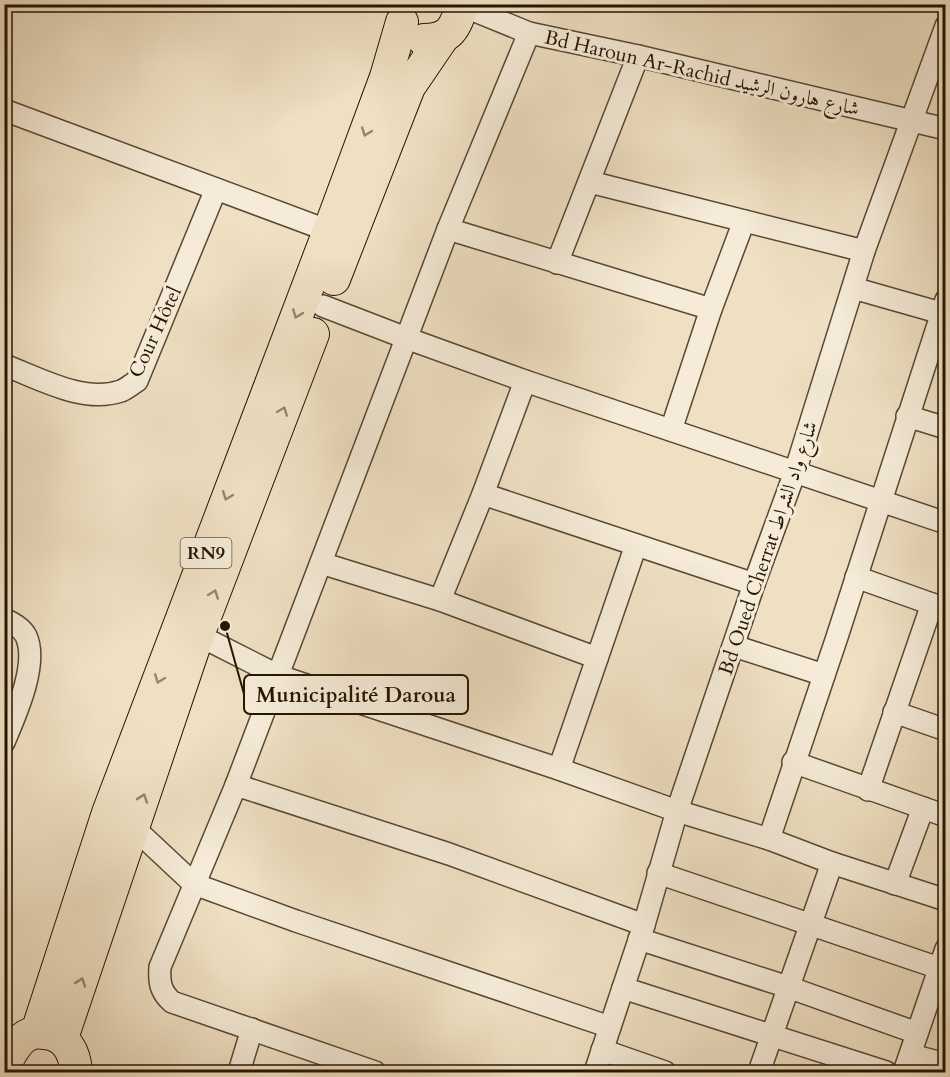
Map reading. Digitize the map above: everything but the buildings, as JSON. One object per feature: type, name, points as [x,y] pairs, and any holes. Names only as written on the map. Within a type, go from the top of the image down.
[{"type":"highway","name":"RN9","points":[[50,1035],[133,827],[198,635],[409,87],[443,37],[451,31],[463,5]]},
{"type":"highway","name":"RN9","points":[[401,13],[415,36],[424,40],[443,37]]},
{"type":"highway","name":"RN9","points":[[50,1035],[108,813],[386,77],[401,13]]},
{"type":"highway","points":[[4,1067],[17,1043],[27,1036],[50,1035],[73,1052],[76,1072]]},
{"type":"street","name":"Bd Haroun Ar-Rachid شارع هارون الرشيد","points":[[463,5],[529,33],[638,56],[945,129]]},
{"type":"street","points":[[375,1072],[328,1065],[252,1029],[172,1002],[164,996],[159,985],[160,967],[236,786],[448,229],[529,33]]},
{"type":"street","name":"Bd Oued Cherrat شارع واد الشراط","points":[[595,1072],[642,932],[677,811],[735,646],[754,584],[795,472],[864,251],[944,35]]},
{"type":"street","points":[[557,263],[638,56]]},
{"type":"street","points":[[4,110],[329,231]]},
{"type":"street","points":[[590,182],[864,251]]},
{"type":"street","name":"Cour Hôtel","points":[[4,365],[67,389],[89,394],[122,391],[137,381],[216,189]]},
{"type":"street","points":[[671,430],[711,309],[744,221]]},
{"type":"street","points":[[448,229],[711,309]]},
{"type":"street","points":[[769,839],[881,502],[943,306],[853,288]]},
{"type":"street","points":[[323,306],[525,381],[945,523]]},
{"type":"street","points":[[440,600],[483,495],[525,381]]},
{"type":"street","points":[[907,416],[945,428]]},
{"type":"street","points":[[483,495],[754,584]]},
{"type":"street","points":[[559,769],[636,545]]},
{"type":"street","points":[[321,563],[440,600],[597,658]]},
{"type":"street","points":[[855,577],[939,606],[894,712],[868,789]]},
{"type":"street","points":[[4,619],[16,624],[26,636],[29,652],[28,670],[18,710],[4,742]]},
{"type":"street","points":[[198,635],[279,676],[945,900]]},
{"type":"street","points":[[735,646],[824,675]]},
{"type":"street","points":[[894,712],[945,730]]},
{"type":"street","points":[[793,762],[945,816]]},
{"type":"street","points":[[236,786],[449,854],[642,932],[917,1033]]},
{"type":"street","points":[[894,884],[923,808]]},
{"type":"street","points":[[133,827],[194,884],[610,1028]]},
{"type":"street","points":[[759,1072],[812,926],[832,863]]},
{"type":"street","points":[[658,873],[941,970],[908,1064],[945,1064]]},
{"type":"street","points":[[623,988],[886,1072]]},
{"type":"street","points":[[239,1072],[252,1029]]},
{"type":"street","points":[[602,1050],[664,1072]]},
{"type":"place","name":"Municipalité Daroua","points":[[225,626]]}]
